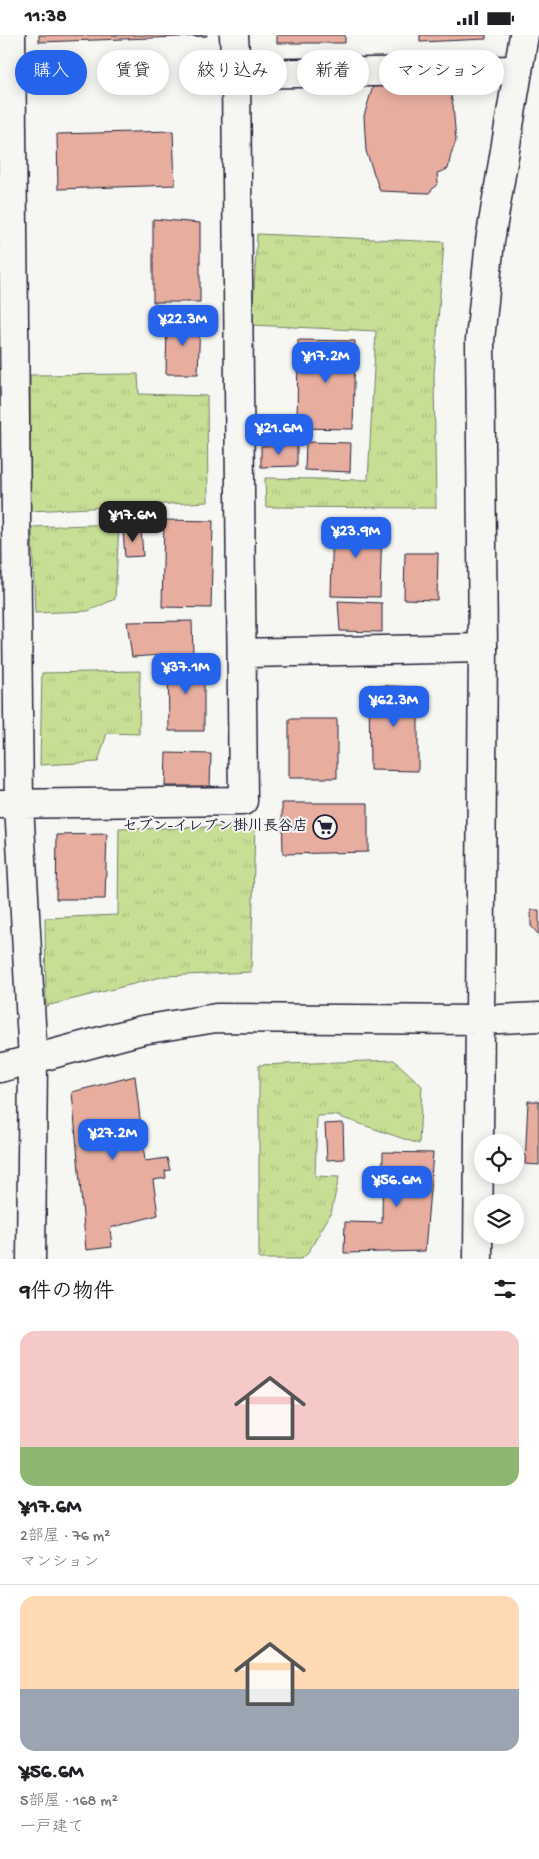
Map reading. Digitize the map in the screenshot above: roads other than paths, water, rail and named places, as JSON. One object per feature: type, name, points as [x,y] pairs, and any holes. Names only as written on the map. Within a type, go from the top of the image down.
[{"type":"street","points":[[11,35],[9,805],[32,1060],[31,1259]]},
{"type":"street","points":[[234,35],[235,50]]},
{"type":"street","points":[[478,1259],[483,648],[480,340],[490,241],[524,35]]},
{"type":"street","points":[[287,73],[518,70]]},
{"type":"street","points":[[9,805],[243,801],[236,95]]},
{"type":"street","points":[[242,653],[483,648]]},
{"type":"street","points":[[0,1068],[142,1030],[216,1018],[480,1020],[539,1017]]},
{"type":"place","name":"セブン−イレブン掛川長谷店","points":[[325,827]]}]
